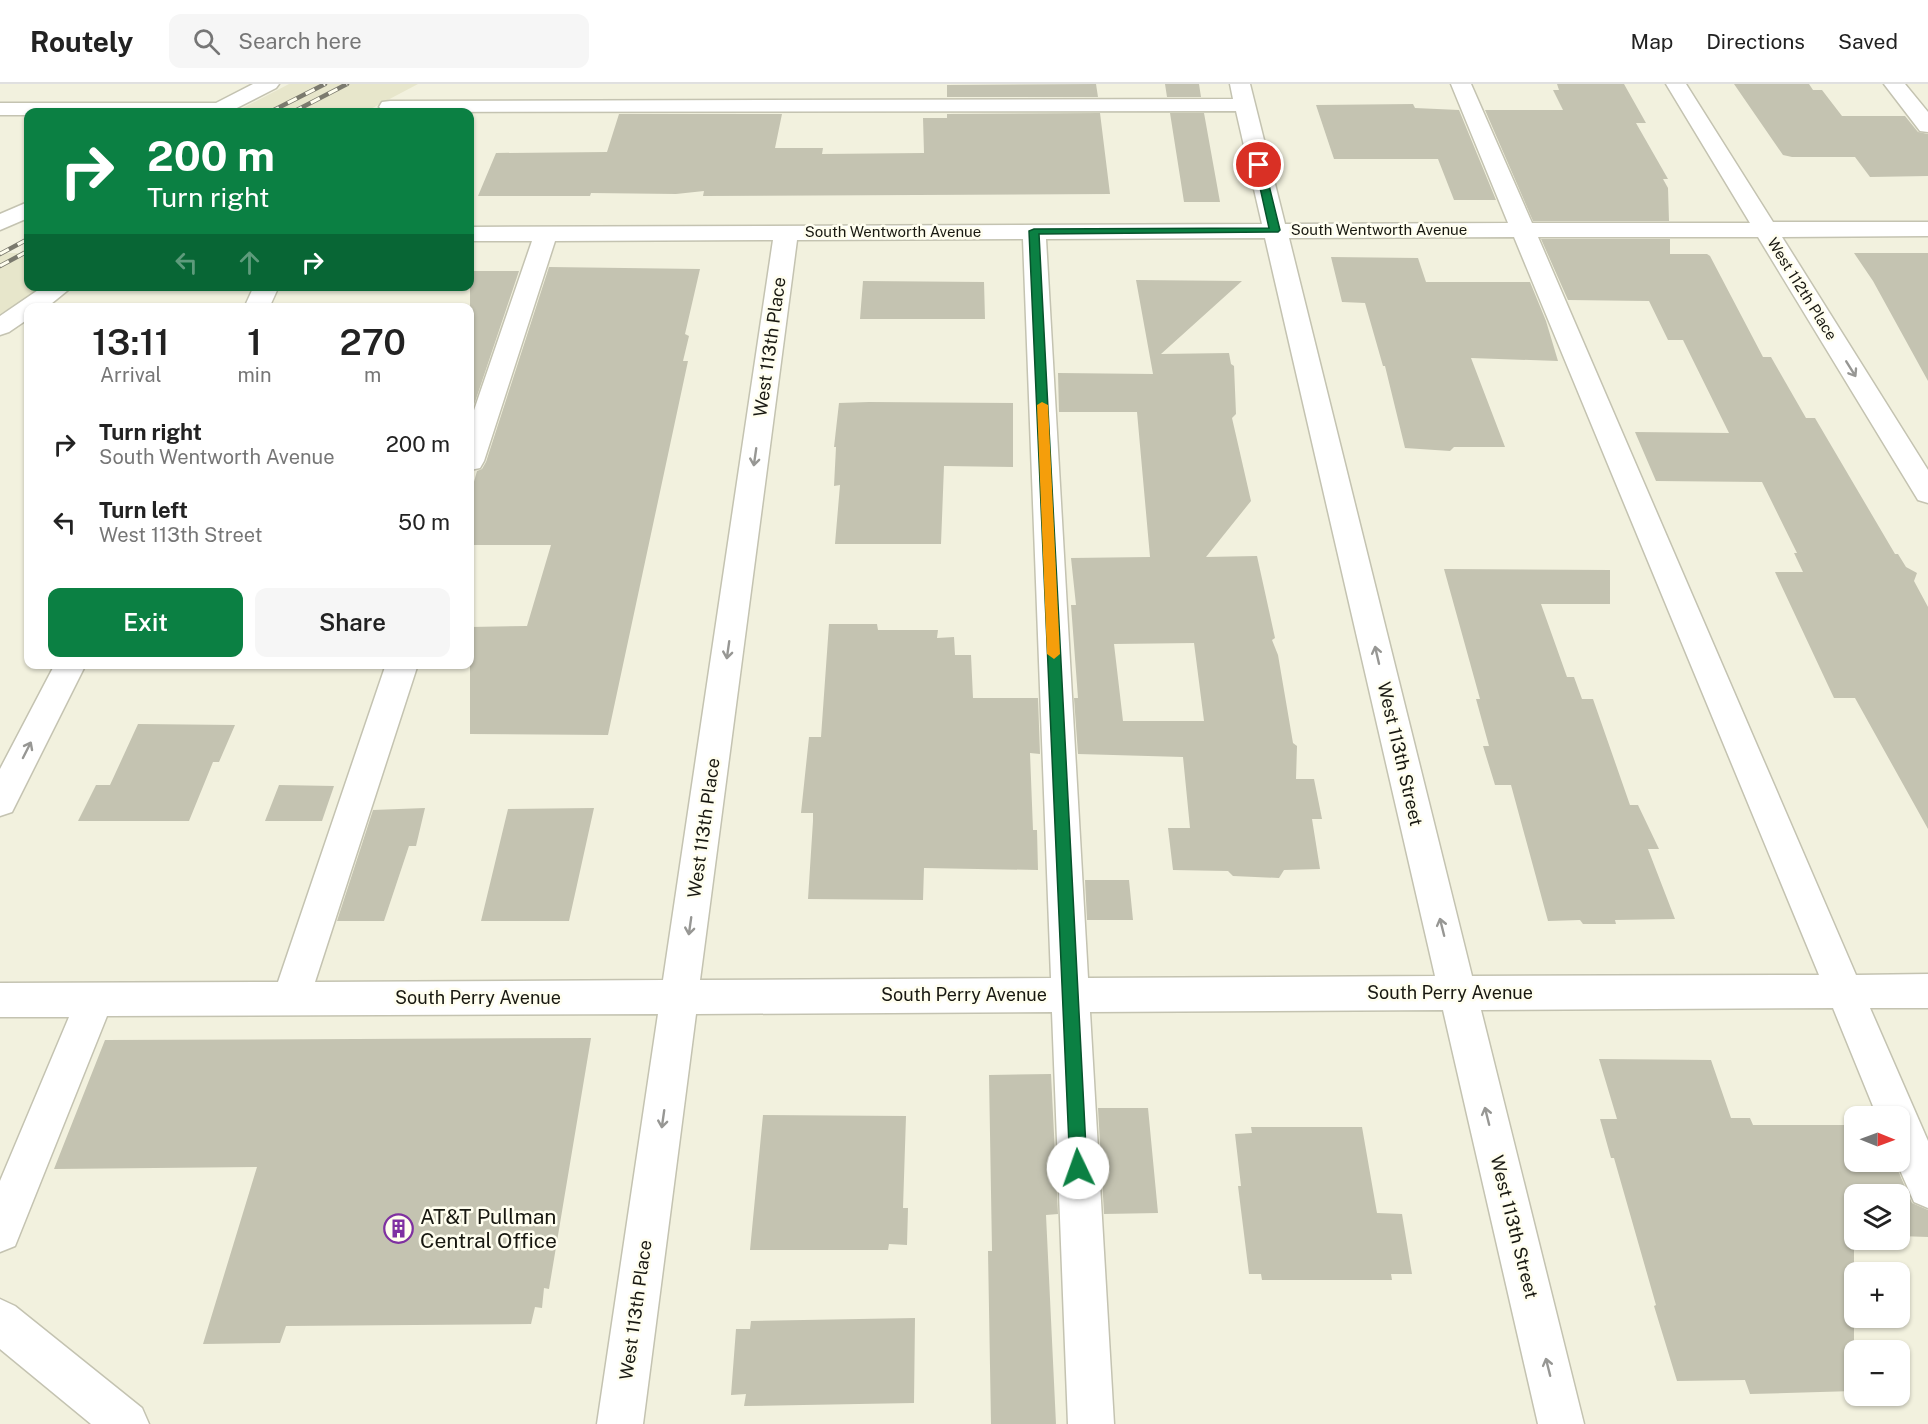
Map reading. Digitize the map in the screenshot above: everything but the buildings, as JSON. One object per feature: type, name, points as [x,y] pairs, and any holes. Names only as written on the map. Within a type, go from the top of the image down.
[{"type":"street","points":[[224,108],[269,84]]},
{"type":"street","points":[[1027,84],[1028,106]]},
{"type":"street","points":[[1461,84],[1893,1106]]},
{"type":"street","name":"West 112th Place","points":[[1676,84],[1928,493]]},
{"type":"street","points":[[1894,84],[1928,126]]},
{"type":"street","points":[[392,108],[425,89]]},
{"type":"street","points":[[474,109],[1028,106],[1242,94]]},
{"type":"street","name":"West 113th Street","points":[[1242,94],[1561,1424]]},
{"type":"street","points":[[0,109],[24,109]]},
{"type":"street","points":[[0,223],[24,210]]},
{"type":"street","name":"South Wentworth Avenue","points":[[474,234],[1928,229]]},
{"type":"street","points":[[1034,231],[1091,1424]]},
{"type":"street","name":"West 113th Place","points":[[620,1424],[786,232]]},
{"type":"street","points":[[474,449],[546,233]]},
{"type":"street","points":[[0,236],[24,236]]},
{"type":"street","points":[[36,303],[54,291]]},
{"type":"street","points":[[0,327],[24,311]]},
{"type":"street","points":[[0,802],[68,669]]},
{"type":"street","points":[[291,998],[400,669]]},
{"type":"street","name":"South Perry Avenue","points":[[0,1000],[1928,991]]},
{"type":"street","points":[[0,1231],[95,999]]},
{"type":"street","points":[[1910,1146],[1928,1188]]},
{"type":"street","points":[[0,1321],[126,1424]]},
{"type":"shaded area","points":[[289,84],[418,84],[373,108],[243,108]]},
{"type":"shaded area","points":[[0,253],[24,253],[24,291],[41,291],[0,314]]},
{"type":"railway","points":[[278,108],[325,84]]},
{"type":"railway","points":[[301,108],[347,84]]},
{"type":"railway","points":[[0,254],[24,241]]},
{"type":"railway","points":[[0,266],[24,253]]},
{"type":"slow traffic","points":[[1042,405],[1054,654]]},
{"type":"place","name":"AT&T Pullman Central Office","points":[[399,1229]]},
{"type":"route","points":[[1078,1168],[1034,231],[1275,230],[1259,165]]}]
